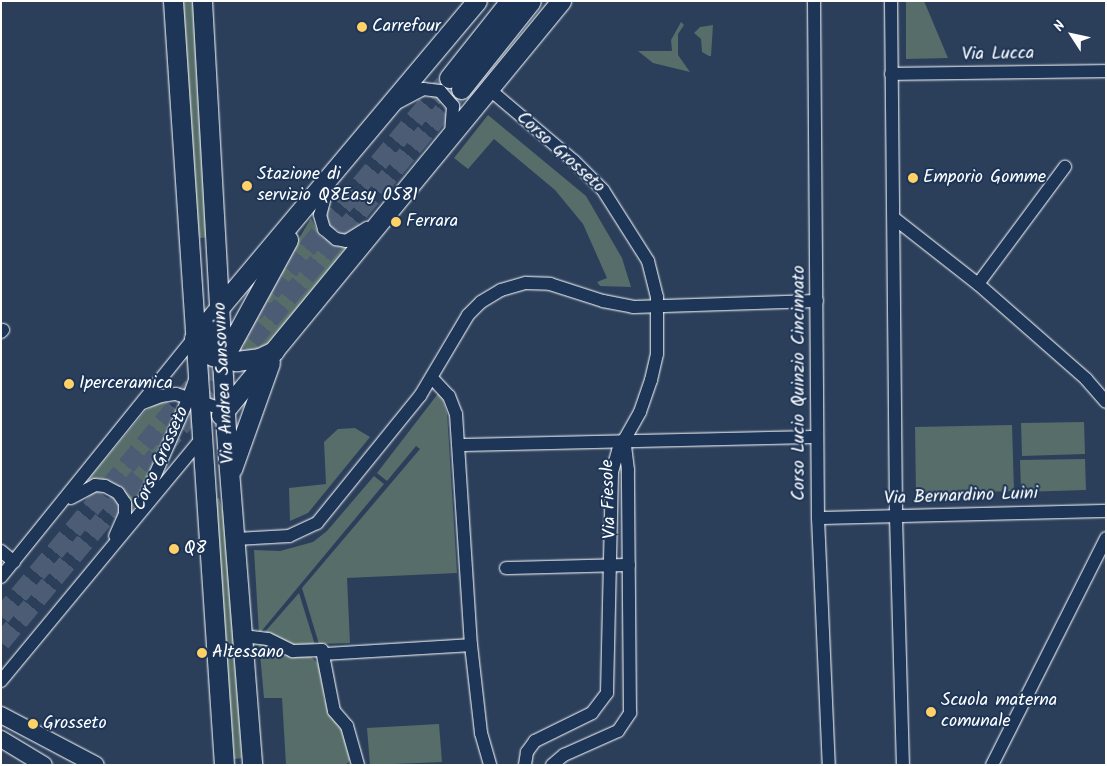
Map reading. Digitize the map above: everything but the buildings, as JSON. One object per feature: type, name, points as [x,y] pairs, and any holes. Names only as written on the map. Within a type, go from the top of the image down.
[{"type":"main road","name":"Via Andrea Sansovino","points":[[173,1],[207,350],[205,402],[201,439],[224,765]]},
{"type":"main road","name":"Via Andrea Sansovino","points":[[202,1],[221,306],[197,376],[230,475],[252,765]]},
{"type":"main road","name":"Corso Grosseto","points":[[207,350],[221,306],[477,1]]},
{"type":"main road","points":[[510,1],[455,83],[531,1]]},
{"type":"main road","name":"Corso Grosseto","points":[[201,439],[205,402],[275,350],[561,1]]},
{"type":"main road","points":[[275,350],[251,360],[207,350],[310,200]]},
{"type":"main road","points":[[230,475],[275,350]]},
{"type":"street","name":"Corso Lucio Quinzio Cincinnato","points":[[814,1],[818,518],[829,765]]},
{"type":"street","points":[[891,1],[895,219],[896,517],[902,765]]},
{"type":"street","name":"Via Lucca","points":[[891,74],[1106,71]]},
{"type":"street","name":"Corso Grosseto","points":[[384,112],[419,90],[436,89],[444,94],[453,106],[450,136]]},
{"type":"street","name":"Corso Grosseto","points":[[489,90],[574,161],[603,190],[648,261],[655,280],[658,305],[657,354],[652,380],[642,408],[624,439]]},
{"type":"street","points":[[978,284],[1065,167]]},
{"type":"street","name":"Corso Grosseto","points":[[332,173],[320,219],[324,228],[336,238],[352,240],[390,209]]},
{"type":"street","points":[[895,219],[978,284],[1086,379],[1106,402]]},
{"type":"street","points":[[236,539],[289,536],[317,523],[410,410],[432,378],[470,312],[486,298],[506,288],[526,283],[550,284],[620,305],[817,301]]},
{"type":"street","name":"Corso Grosseto","points":[[1,577],[140,404],[207,350]]},
{"type":"street","points":[[432,378],[452,400],[459,445],[471,645],[481,733],[485,758],[490,765]]},
{"type":"street","name":"Corso Grosseto","points":[[135,521],[205,402],[168,394],[140,404]]},
{"type":"street","points":[[459,445],[624,439],[817,437]]},
{"type":"street","name":"Corso Grosseto","points":[[1,681],[201,439]]},
{"type":"street","name":"Via Fiesole","points":[[525,765],[527,752],[535,741],[592,713],[606,696],[612,472],[624,439]]},
{"type":"street","name":"Via Fiesole","points":[[552,765],[561,757],[614,734],[629,716],[628,470],[624,439]]},
{"type":"street","name":"Corso Grosseto","points":[[56,510],[78,492],[95,485],[105,486],[118,493],[124,503],[125,514],[106,554]]},
{"type":"street","name":"Via Bernardino Luini","points":[[818,518],[1106,511]]},
{"type":"street","points":[[992,765],[1106,538]]},
{"type":"street","points":[[1,551],[14,562]]},
{"type":"street","points":[[506,568],[629,565]]},
{"type":"street","points":[[243,636],[268,638],[293,651],[317,648],[324,654],[333,708],[347,726],[358,765]]},
{"type":"street","name":"Corso Grosseto","points":[[1,664],[31,644]]},
{"type":"street","points":[[324,654],[471,645]]},
{"type":"street","points":[[1,715],[96,765]]},
{"type":"street","points":[[1,739],[44,765]]},
{"type":"green space","points":[[179,1],[194,1],[209,237],[200,238],[193,205]]},
{"type":"green space","points":[[906,1],[924,1],[948,58],[906,59]]},
{"type":"green space","points":[[681,22],[684,25],[678,34],[678,55],[690,72],[653,63],[638,51],[672,51],[671,40]]},
{"type":"green space","points":[[713,25],[711,56],[709,56],[702,52],[701,39],[694,33],[700,27]]},
{"type":"green space","points":[[488,115],[586,196],[622,258],[631,287],[600,286],[597,282],[607,278],[583,224],[555,190],[494,139],[468,169],[454,158]]},
{"type":"green space","points":[[311,218],[320,236],[332,245],[346,247],[287,326],[262,350],[244,351],[243,334]]},
{"type":"green space","points":[[440,391],[447,413],[457,573],[347,578],[350,643],[319,644],[302,588],[420,449],[416,446],[387,481],[377,473]]},
{"type":"green space","points":[[168,402],[170,425],[132,511],[128,497],[117,484],[99,478],[88,480],[145,411],[158,403]]},
{"type":"green space","points":[[1084,422],[1085,454],[1022,456],[1021,423]]},
{"type":"green space","points":[[1012,425],[1014,491],[916,494],[915,427]]},
{"type":"green space","points":[[355,428],[370,437],[308,513],[290,521],[289,488],[326,484],[324,442],[338,429]]},
{"type":"green space","points":[[1085,459],[1086,490],[1021,492],[1020,460]]},
{"type":"green space","points":[[374,476],[384,484],[259,634],[254,550],[280,551],[313,542],[327,531]]},
{"type":"green space","points":[[219,498],[227,525],[242,758],[234,759],[231,713],[224,683],[213,500]]},
{"type":"green space","points":[[299,593],[315,645],[293,648],[263,634]]},
{"type":"green space","points":[[259,642],[309,655],[319,664],[323,670],[324,699],[346,737],[350,760],[346,765],[286,765],[282,698],[264,698]]},
{"type":"green space","points":[[439,724],[442,762],[370,765],[367,728]]},
{"type":"tunnel","points":[[253,313],[449,78]]},
{"type":"tunnel","points":[[1,642],[461,89]]},
{"type":"tunnel","points":[[1,616],[226,346]]},
{"type":"place","name":"Carrefour","points":[[362,27]]},
{"type":"place","name":"Emporio Gomme","points":[[913,178]]},
{"type":"place","name":"Stazione di servizio Q8Easy 0581","points":[[247,186]]},
{"type":"place","name":"Ferrara","points":[[396,222]]},
{"type":"place","name":"Iperceramica","points":[[69,384]]},
{"type":"place","name":"Q8","points":[[174,549]]},
{"type":"place","name":"Altessano","points":[[202,653]]},
{"type":"place","name":"Scuola materna comunale","points":[[931,712]]},
{"type":"place","name":"Grosseto","points":[[33,724]]}]
